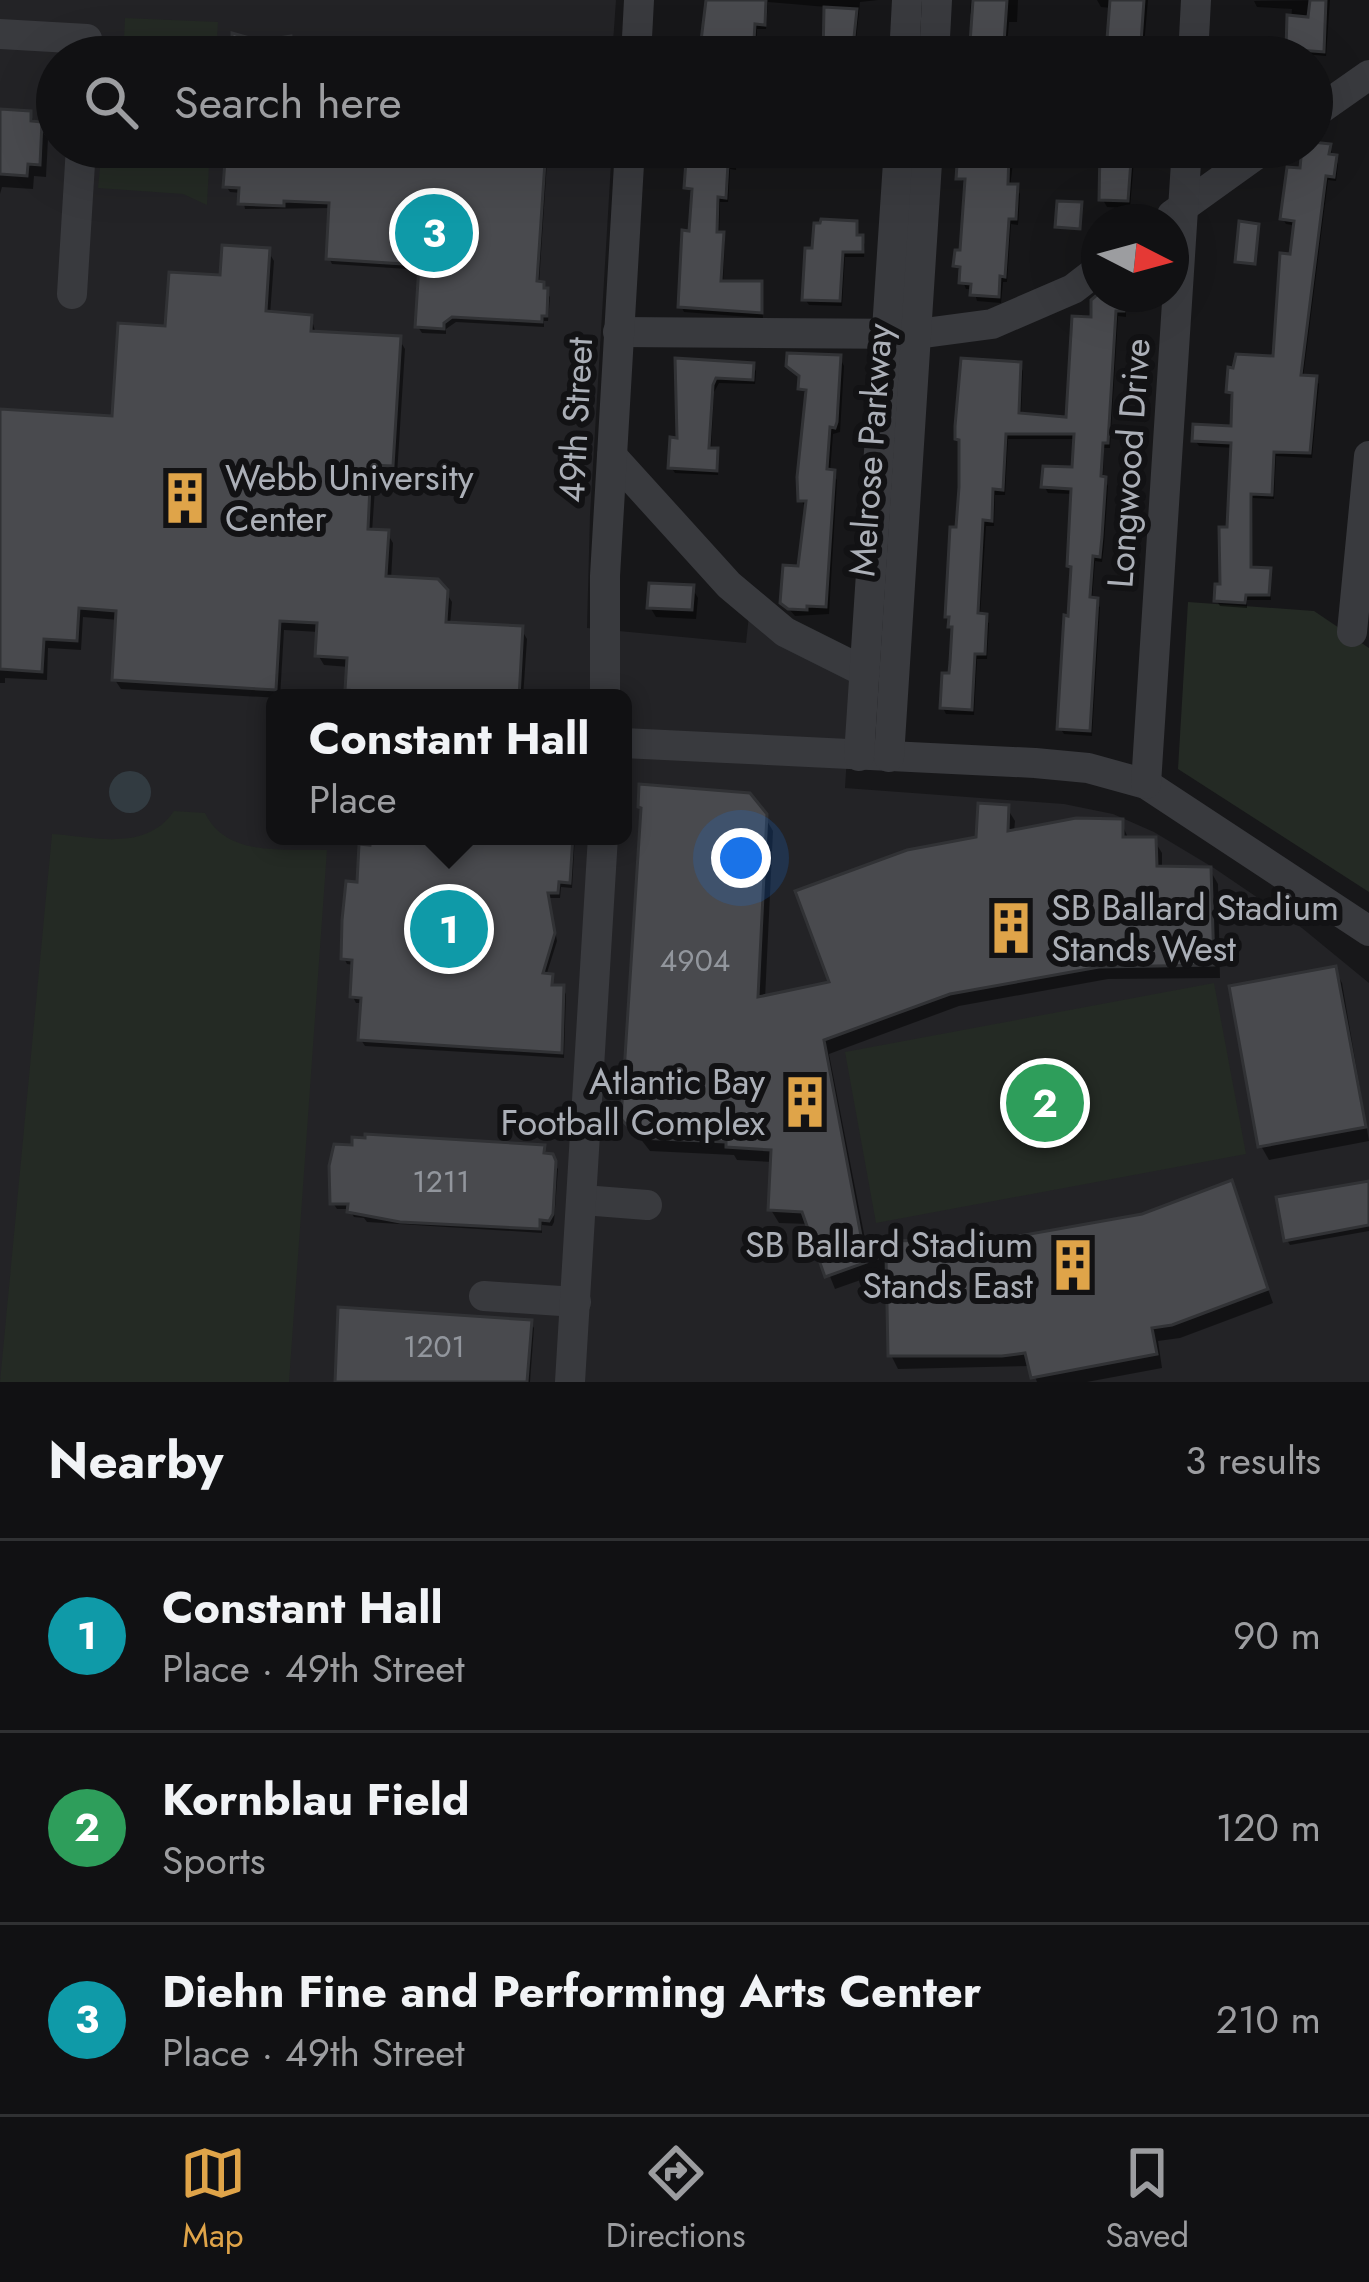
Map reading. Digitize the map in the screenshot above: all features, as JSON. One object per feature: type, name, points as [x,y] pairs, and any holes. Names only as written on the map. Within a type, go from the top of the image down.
[{"type":"street","points":[[637,36],[639,0]]},
{"type":"street","points":[[905,36],[908,0]]},
{"type":"street","points":[[935,36],[937,0]]},
{"type":"street","points":[[1193,36],[1196,0]]},
{"type":"street","points":[[0,34],[36,40]]},
{"type":"street","points":[[1333,100],[1369,75]]},
{"type":"street","points":[[72,295],[80,168]]},
{"type":"street","name":"49th Street","points":[[605,689],[605,576],[629,168]]},
{"type":"street","name":"Melrose Parkway","points":[[874,757],[902,334],[898,168]]},
{"type":"street","name":"Melrose Parkway","points":[[874,757],[865,672],[925,168]]},
{"type":"street","name":"Longwood Drive","points":[[1175,204],[1183,168]]},
{"type":"street","points":[[1187,204],[1238,168]]},
{"type":"street","points":[[618,332],[902,334],[992,324],[1081,283]]},
{"type":"street","name":"Longwood Drive","points":[[1146,784],[1168,312]]},
{"type":"street","points":[[612,456],[729,585],[785,632],[865,672]]},
{"type":"street","points":[[1352,632],[1369,457]]},
{"type":"street","points":[[632,744],[1088,768],[1146,784],[1369,931]]},
{"type":"street","points":[[570,1382],[603,845]]},
{"type":"street","points":[[583,1200],[647,1205]]},
{"type":"street","points":[[484,1297],[576,1302]]},
{"type":"shaded area","points":[[0,0],[616,0],[613,36],[36,36],[36,168],[611,168],[587,628],[746,643],[749,615],[852,677],[845,788],[1064,804],[1113,814],[1214,868],[1302,928],[1369,983],[1369,1382],[0,1382]]},
{"type":"shaded area","points":[[125,18],[218,22],[217,36],[124,36]]},
{"type":"shaded area","points":[[100,168],[209,168],[207,205],[183,194],[98,188]]},
{"type":"shaded area","points":[[1188,602],[1314,611],[1369,648],[1369,892],[1178,769]]},
{"type":"shaded area","points":[[130,771],[145,777],[151,792],[145,807],[130,813],[115,807],[109,792],[115,777]]},
{"type":"shaded area","points":[[174,811],[205,813],[215,827],[242,844],[327,850],[289,1382],[0,1382],[52,834],[134,837],[162,824]]},
{"type":"shaded area","points":[[1214,983],[1246,1154],[876,1223],[845,1052]]},
{"type":"building","points":[[706,0],[766,0],[765,25],[755,24],[754,36],[702,36]]},
{"type":"building","points":[[973,0],[1007,0],[1004,36],[970,36]]},
{"type":"building","points":[[1110,0],[1144,0],[1141,36],[1107,36]]},
{"type":"building","points":[[1310,0],[1326,0],[1325,36],[1286,36],[1287,15],[1308,17]]},
{"type":"building","points":[[824,7],[857,9],[854,36],[823,36]]},
{"type":"building","points":[[0,109],[31,111],[31,121],[36,121],[36,165],[28,164],[27,176],[0,174]]},
{"type":"building","points":[[1333,154],[1337,155],[1334,177],[1326,176],[1301,375],[1317,376],[1310,453],[1274,452],[1272,495],[1251,494],[1251,567],[1271,568],[1269,595],[1246,595],[1245,603],[1214,601],[1215,584],[1220,584],[1219,527],[1227,527],[1231,443],[1192,441],[1193,424],[1231,426],[1228,367],[1233,368],[1236,354],[1273,356],[1280,253],[1290,254],[1294,221],[1280,219],[1287,168],[1333,168]]},
{"type":"building","points":[[224,168],[545,168],[537,281],[548,288],[547,316],[542,316],[542,322],[452,317],[444,329],[415,327],[419,265],[326,259],[329,203],[238,204],[239,188],[223,187]]},
{"type":"building","points":[[685,168],[728,168],[726,198],[718,197],[717,232],[724,232],[721,281],[762,281],[762,313],[678,307],[682,230],[689,231],[692,189],[684,188]]},
{"type":"building","points":[[957,168],[1009,168],[1008,184],[1018,184],[1016,219],[1009,219],[999,297],[970,295],[971,284],[959,283],[960,267],[953,266],[955,250],[960,250],[965,179],[956,179]]},
{"type":"building","points":[[1100,168],[1130,168],[1128,201],[1099,200]]},
{"type":"building","points":[[1057,201],[1082,202],[1080,229],[1055,227]]},
{"type":"building","points":[[821,219],[857,221],[857,235],[863,235],[863,252],[843,252],[840,301],[802,300],[805,248],[812,248],[814,223]]},
{"type":"building","points":[[1239,221],[1259,224],[1255,264],[1235,262]]},
{"type":"building","name":"Webb University Center","points":[[222,245],[270,248],[266,311],[312,315],[311,331],[401,336],[393,466],[371,465],[368,529],[389,530],[386,576],[438,579],[448,590],[446,622],[523,626],[520,689],[345,689],[347,658],[315,656],[317,623],[280,621],[276,689],[112,680],[116,611],[79,608],[77,641],[44,639],[42,672],[0,669],[0,409],[112,416],[118,323],[165,326],[169,272],[220,275]]},
{"type":"building","points":[[1091,312],[1116,312],[1108,443],[1103,443],[1102,537],[1100,557],[1093,556],[1090,597],[1098,598],[1090,731],[1057,729],[1071,567],[1067,566],[1071,489],[1041,487],[1043,466],[1072,467],[1074,434],[1006,434],[1003,490],[993,489],[992,521],[983,520],[978,613],[987,614],[985,654],[975,654],[972,710],[940,708],[942,673],[949,673],[950,662],[952,627],[945,617],[950,527],[956,527],[959,487],[955,426],[961,358],[1021,362],[1019,413],[1066,417],[1072,316],[1091,317]]},
{"type":"building","points":[[787,353],[841,355],[837,422],[835,428],[830,427],[827,469],[835,470],[826,607],[807,606],[807,610],[788,609],[780,603],[783,565],[798,566],[806,501],[798,501],[797,477],[806,390],[798,389],[799,376],[786,366]]},
{"type":"building","points":[[675,358],[754,363],[753,380],[716,378],[713,385],[709,448],[718,448],[717,471],[668,468],[670,437],[677,438]]},
{"type":"building","points":[[649,583],[694,585],[692,610],[647,608]]},
{"type":"building","points":[[639,784],[750,793],[767,814],[758,997],[829,982],[795,891],[907,850],[976,837],[978,803],[1009,805],[1008,831],[1076,818],[1123,819],[1123,837],[1156,837],[1157,866],[1211,867],[1214,965],[1099,967],[950,994],[824,1040],[862,1241],[996,1240],[1142,1214],[1232,1180],[1268,1289],[1152,1328],[1157,1354],[1031,1378],[1025,1353],[888,1356],[886,1255],[825,1277],[802,1212],[768,1210],[771,1150],[726,1147],[726,1142],[639,1138],[621,1119]]},
{"type":"building","points":[[359,845],[572,845],[570,883],[559,882],[558,893],[548,893],[555,933],[543,973],[553,974],[552,985],[564,985],[562,1053],[358,1040],[361,998],[350,997],[352,960],[341,959],[346,881],[357,882]]},
{"type":"building","points":[[1336,966],[1366,1127],[1258,1147],[1229,986]]},
{"type":"building","points":[[365,1134],[545,1145],[544,1153],[553,1154],[556,1161],[553,1214],[549,1221],[540,1220],[540,1229],[400,1222],[347,1212],[348,1204],[330,1204],[334,1144],[352,1145],[352,1137],[365,1138]]},
{"type":"building","points":[[1369,1181],[1369,1225],[1284,1241],[1276,1197]]},
{"type":"building","points":[[338,1307],[532,1320],[527,1382],[335,1382]]},
{"type":"place","name":"Diehn Fine and Performing Arts Center","points":[[434,233]]},
{"type":"place","name":"Webb University Center","points":[[185,498]]},
{"type":"place","name":"SB Ballard Stadium Stands West","points":[[1011,928]]},
{"type":"place","name":"Constant Hall","points":[[449,929]]},
{"type":"place","name":"Atlantic Bay Football Complex","points":[[805,1102]]},
{"type":"place","name":"Kornblau Field","points":[[1045,1103]]},
{"type":"place","name":"SB Ballard Stadium Stands East","points":[[1073,1265]]}]
